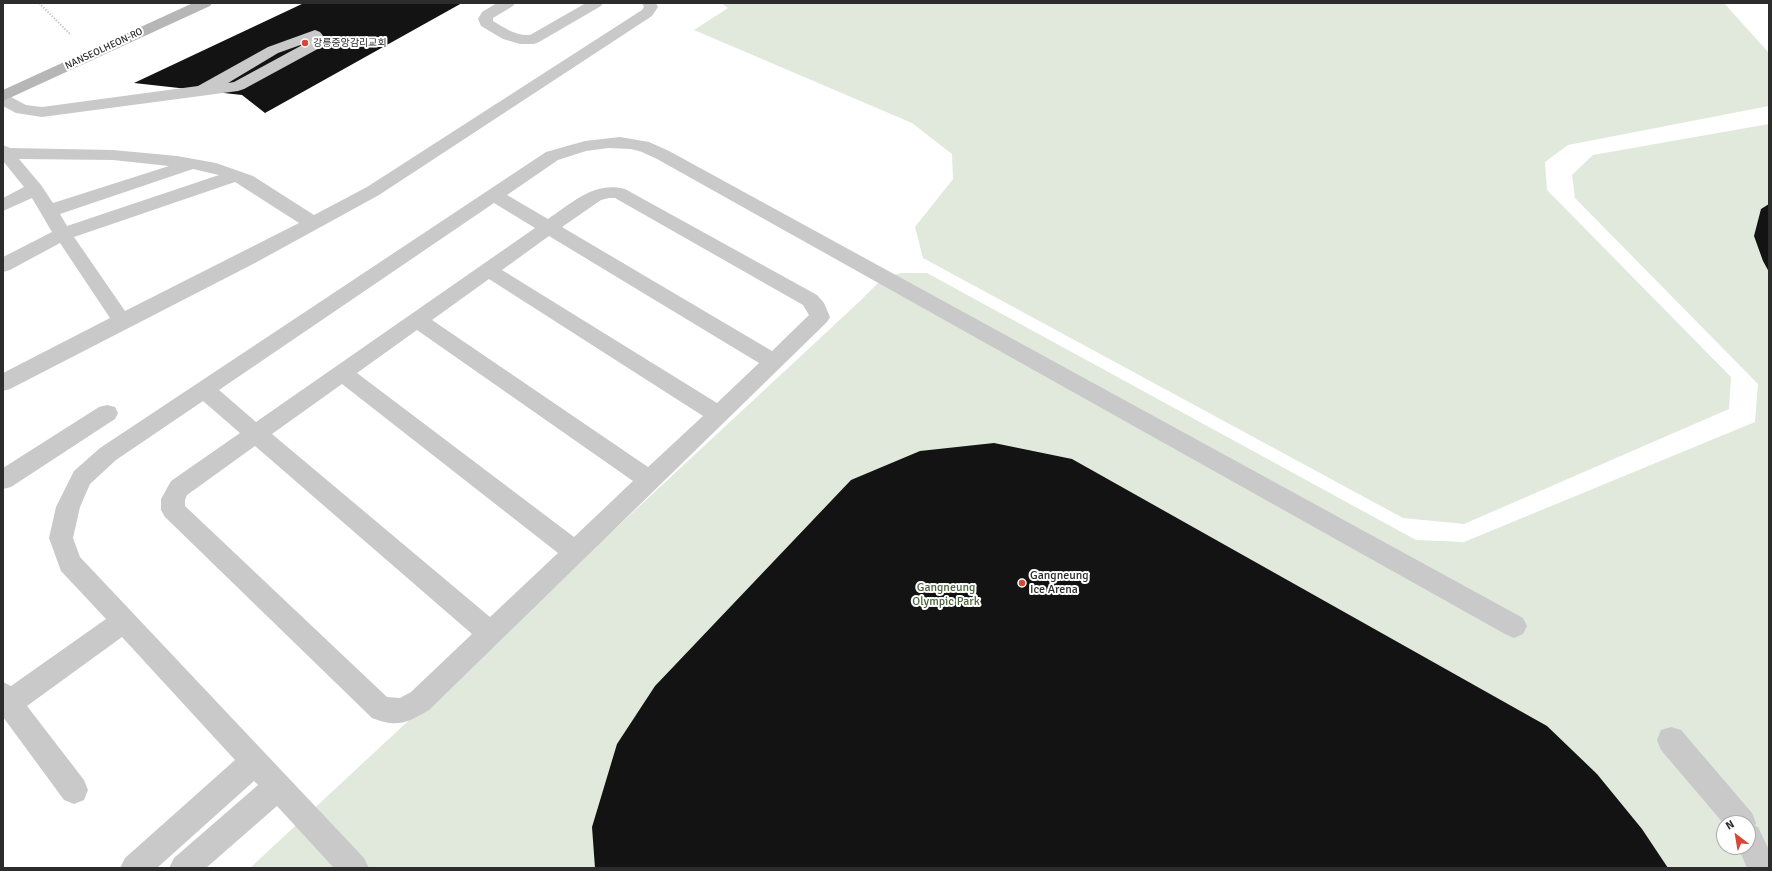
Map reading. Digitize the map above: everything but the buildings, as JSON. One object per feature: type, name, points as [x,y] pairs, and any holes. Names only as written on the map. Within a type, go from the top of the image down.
[{"type":"street","name":"NANSEOLHEON-RO","points":[[3,97],[205,3]]},
{"type":"street","points":[[508,3],[487,15],[485,19],[486,24],[514,40],[523,41],[534,39],[596,3]]},
{"type":"street","points":[[3,383],[248,258],[373,191],[647,13],[651,7],[649,3]]},
{"type":"street","points":[[3,97],[22,110],[42,112],[202,91],[238,86],[320,42],[315,35],[273,50],[202,91]]},
{"type":"street","points":[[354,868],[70,563],[61,538],[68,507],[82,478],[108,454],[552,156],[572,149],[598,143],[622,142],[644,146],[670,159],[1514,626]]},
{"type":"street","points":[[4,152],[113,155],[216,168],[247,180],[313,223]]},
{"type":"street","points":[[4,152],[35,189],[63,234],[122,321]]},
{"type":"street","points":[[49,210],[192,164]]},
{"type":"street","points":[[3,265],[63,234],[235,176]]},
{"type":"street","points":[[3,205],[35,189]]},
{"type":"street","points":[[609,192],[619,193],[810,300],[817,308],[820,316],[420,700],[402,711],[381,709],[173,510],[173,499],[179,488],[488,270],[595,195],[609,192]]},
{"type":"street","points":[[494,195],[773,361]]},
{"type":"street","points":[[488,270],[718,414]]},
{"type":"street","points":[[418,320],[649,480]]},
{"type":"street","points":[[342,373],[574,551]]},
{"type":"street","points":[[204,390],[490,633]]},
{"type":"street","points":[[3,480],[107,413]]},
{"type":"street","points":[[74,790],[6,699],[124,621]]},
{"type":"street","points":[[1671,740],[1735,815]]},
{"type":"street","points":[[135,868],[255,761]]},
{"type":"street","points":[[184,868],[278,787]]},
{"type":"street","points":[[1756,855],[1762,868]]},
{"type":"path","points":[[39,3],[91,55]]},
{"type":"green space","points":[[721,3],[1724,3],[1769,53],[1769,106],[1568,145],[1545,162],[1547,190],[1731,377],[1729,409],[1464,524],[1403,518],[923,258],[915,227],[953,179],[952,154],[912,123],[694,30],[728,8]]},
{"type":"green space","name":"Gangneung Olympic Park","points":[[1769,124],[1769,868],[250,868],[882,279],[901,273],[927,273],[1416,540],[1464,542],[1755,422],[1758,384],[1575,198],[1572,175],[1593,155]]},
{"type":"place","name":"강릉중앙감리교회","points":[[305,43]]},
{"type":"place","name":"Gangneung Ice Arena","points":[[1022,583]]}]
